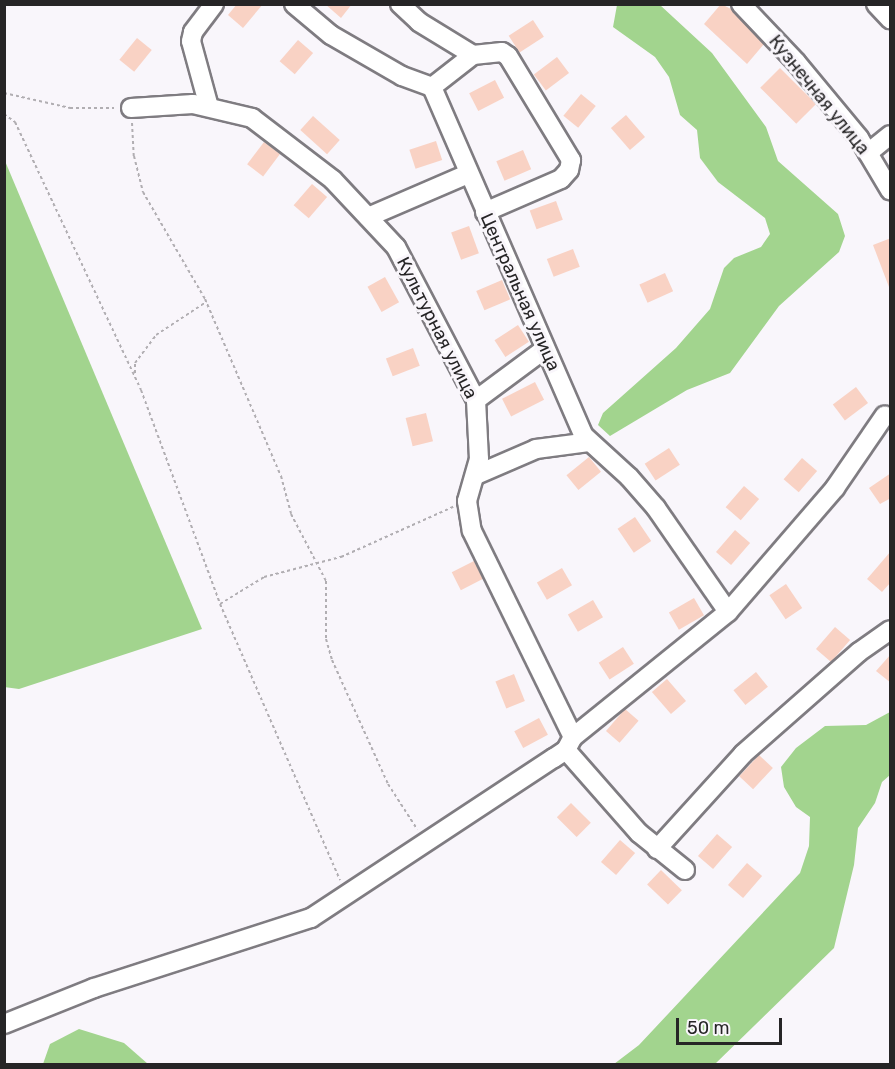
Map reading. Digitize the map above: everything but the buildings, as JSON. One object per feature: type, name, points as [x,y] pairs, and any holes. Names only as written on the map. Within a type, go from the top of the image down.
[{"type":"street","points":[[209,107],[191,41],[193,32],[214,4]]},
{"type":"street","points":[[294,4],[331,35],[402,76],[432,87],[473,55],[502,52],[508,56],[571,160],[569,170],[561,179],[485,212]]},
{"type":"street","points":[[400,4],[419,22],[473,55]]},
{"type":"street","name":"Кузнечная улица","points":[[741,4],[796,62],[868,153],[891,190]]},
{"type":"street","points":[[876,4],[891,19]]},
{"type":"street","name":"Центральная улица","points":[[432,87],[545,349],[589,442],[629,477],[656,508],[728,612]]},
{"type":"street","name":"Культурная улица","points":[[131,108],[169,104],[209,107],[252,118],[333,180],[396,247],[476,400],[479,459],[467,501],[467,514],[479,550],[569,743],[657,849],[685,870]]},
{"type":"street","points":[[868,153],[891,135]]},
{"type":"street","points":[[368,217],[468,174]]},
{"type":"street","points":[[476,400],[545,349]]},
{"type":"street","points":[[4,1024],[94,988],[288,928],[346,897],[427,844],[569,743],[728,612],[836,488],[885,414]]},
{"type":"street","points":[[476,475],[536,449],[589,442]]},
{"type":"street","points":[[657,849],[743,754],[859,652],[891,630]]},
{"type":"path","points":[[4,93],[70,108],[131,108],[134,156],[143,192],[206,302],[281,476],[291,514],[328,592],[326,639],[332,660],[388,784],[427,844]]},
{"type":"path","points":[[4,114],[15,122],[135,376],[220,604],[346,897]]},
{"type":"path","points":[[135,376],[135,363],[156,335],[206,302]]},
{"type":"path","points":[[220,604],[264,577],[341,557],[467,501]]},
{"type":"green space","points":[[617,5],[660,5],[712,53],[766,127],[778,161],[838,214],[845,236],[839,252],[779,306],[730,373],[687,390],[610,436],[598,425],[603,413],[676,348],[710,309],[724,268],[734,258],[761,247],[770,234],[765,218],[718,182],[700,158],[697,130],[680,115],[669,77],[655,57],[613,27]]},
{"type":"green space","points":[[5,161],[202,629],[19,689],[4,687]]},
{"type":"green space","points":[[890,712],[890,775],[882,782],[875,803],[858,828],[854,865],[834,948],[715,1064],[614,1064],[639,1045],[800,873],[809,846],[810,817],[796,807],[784,787],[781,767],[796,748],[825,726],[866,725]]},
{"type":"green space","points":[[79,1029],[124,1043],[148,1064],[43,1064],[50,1044]]}]
